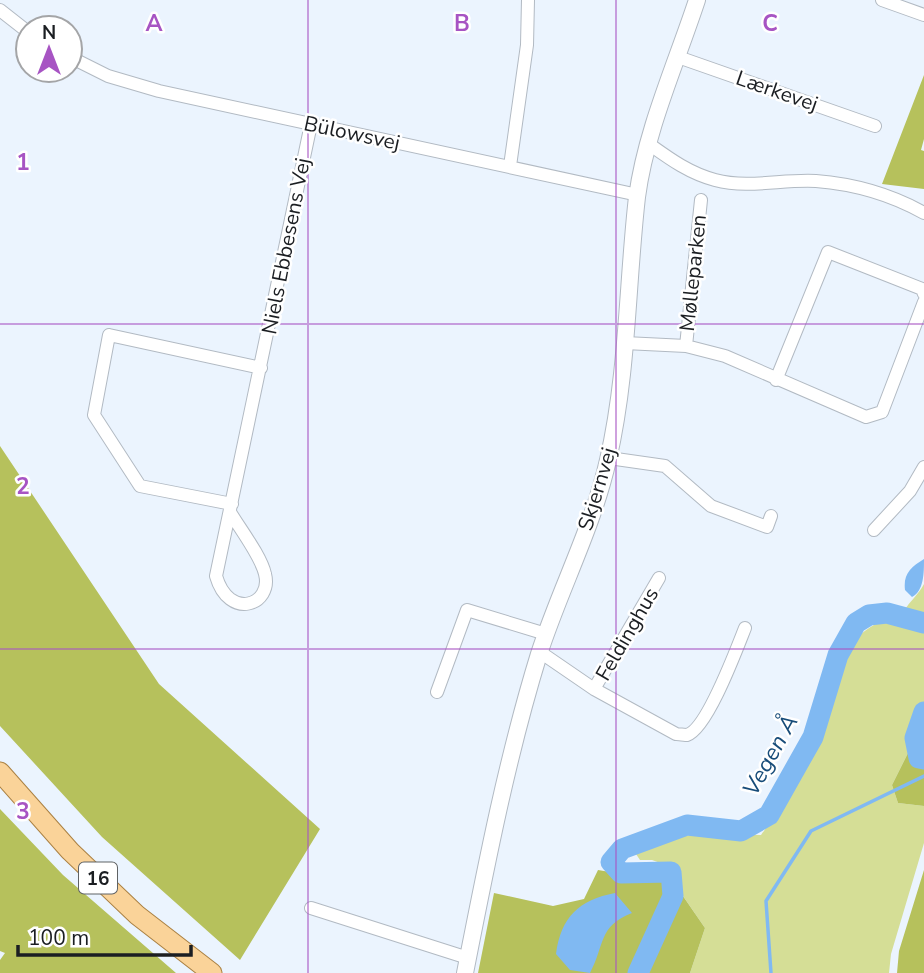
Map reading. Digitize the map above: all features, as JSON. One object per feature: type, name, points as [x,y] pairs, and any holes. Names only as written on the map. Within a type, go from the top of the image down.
[{"type":"main road","name":"16","points":[[0,772],[69,851],[137,915],[211,972]]},
{"type":"street","points":[[510,166],[527,45],[528,0]]},
{"type":"street","name":"Skjernvej","points":[[466,966],[507,768],[546,634],[602,485],[625,343],[638,195],[649,144],[697,0]]},
{"type":"street","points":[[882,0],[924,15]]},
{"type":"street","points":[[0,10],[14,21]]},
{"type":"street","name":"Lærkevej","points":[[678,57],[875,126]]},
{"type":"street","name":"Bülowsvej","points":[[84,64],[108,76],[159,91],[638,195]]},
{"type":"street","name":"Niels Ebbesens Vej","points":[[231,508],[265,573],[266,588],[258,598],[244,604],[232,602],[220,592],[216,576],[311,124]]},
{"type":"street","points":[[649,144],[683,168],[716,180],[764,185],[816,181],[894,196],[924,213]]},
{"type":"street","name":"Mølleparken","points":[[686,346],[701,200]]},
{"type":"street","points":[[776,380],[828,252],[922,289],[924,294]]},
{"type":"street","name":"Mølleparken","points":[[625,343],[686,346],[725,356],[866,417],[882,412],[924,302]]},
{"type":"street","points":[[231,508],[140,486],[94,415],[109,335],[261,368]]},
{"type":"street","points":[[608,458],[665,466],[711,506],[767,527],[771,516]]},
{"type":"street","points":[[874,530],[910,491],[924,467]]},
{"type":"street","name":"Feldinghus","points":[[594,689],[659,578]]},
{"type":"street","points":[[437,692],[467,610],[546,634]]},
{"type":"street","name":"Feldinghus","points":[[540,652],[594,689],[676,734],[687,735],[695,729],[720,688],[746,628]]},
{"type":"street","points":[[312,908],[466,966]]},
{"type":"green space","points":[[924,75],[924,139],[921,150],[924,151],[924,189],[882,184]]},
{"type":"green space","points":[[0,446],[159,684],[320,829],[240,960],[102,837],[0,726]]},
{"type":"green space","points":[[924,584],[924,617],[904,611],[919,591]]},
{"type":"green space","points":[[883,621],[924,630],[924,704],[917,716],[910,749],[892,785],[898,803],[924,806],[924,843],[891,954],[889,973],[690,973],[705,928],[681,893],[677,869],[652,860],[640,860],[634,851],[639,846],[694,834],[761,835],[785,800],[818,737],[846,655],[867,629]]},
{"type":"green space","points":[[910,749],[916,765],[924,767],[924,806],[898,803],[892,785]]},
{"type":"green space","points":[[0,809],[63,875],[176,973],[0,973],[0,960],[5,953],[0,951]]},
{"type":"green space","points":[[598,870],[622,874],[665,870],[705,928],[690,973],[478,973],[494,893],[553,906],[584,899]]},
{"type":"green space","points":[[924,870],[924,973],[897,973],[899,951]]},
{"type":"water","points":[[924,559],[921,586],[912,597],[905,590],[905,580],[912,568]]},
{"type":"water","points":[[615,893],[632,913],[621,918],[608,930],[590,973],[570,970],[556,954],[567,920],[591,900]]},
{"type":"waterway","name":"Vegen Å","points":[[638,973],[673,896],[671,872],[621,873],[611,862],[622,849],[687,825],[741,831],[769,815],[813,737],[838,655],[856,623],[869,615],[887,613],[924,623]]},
{"type":"waterway","name":"Vegen Å","points":[[924,712],[915,738],[919,758],[924,759]]},
{"type":"waterway","points":[[771,973],[766,901],[811,831],[924,776]]}]
